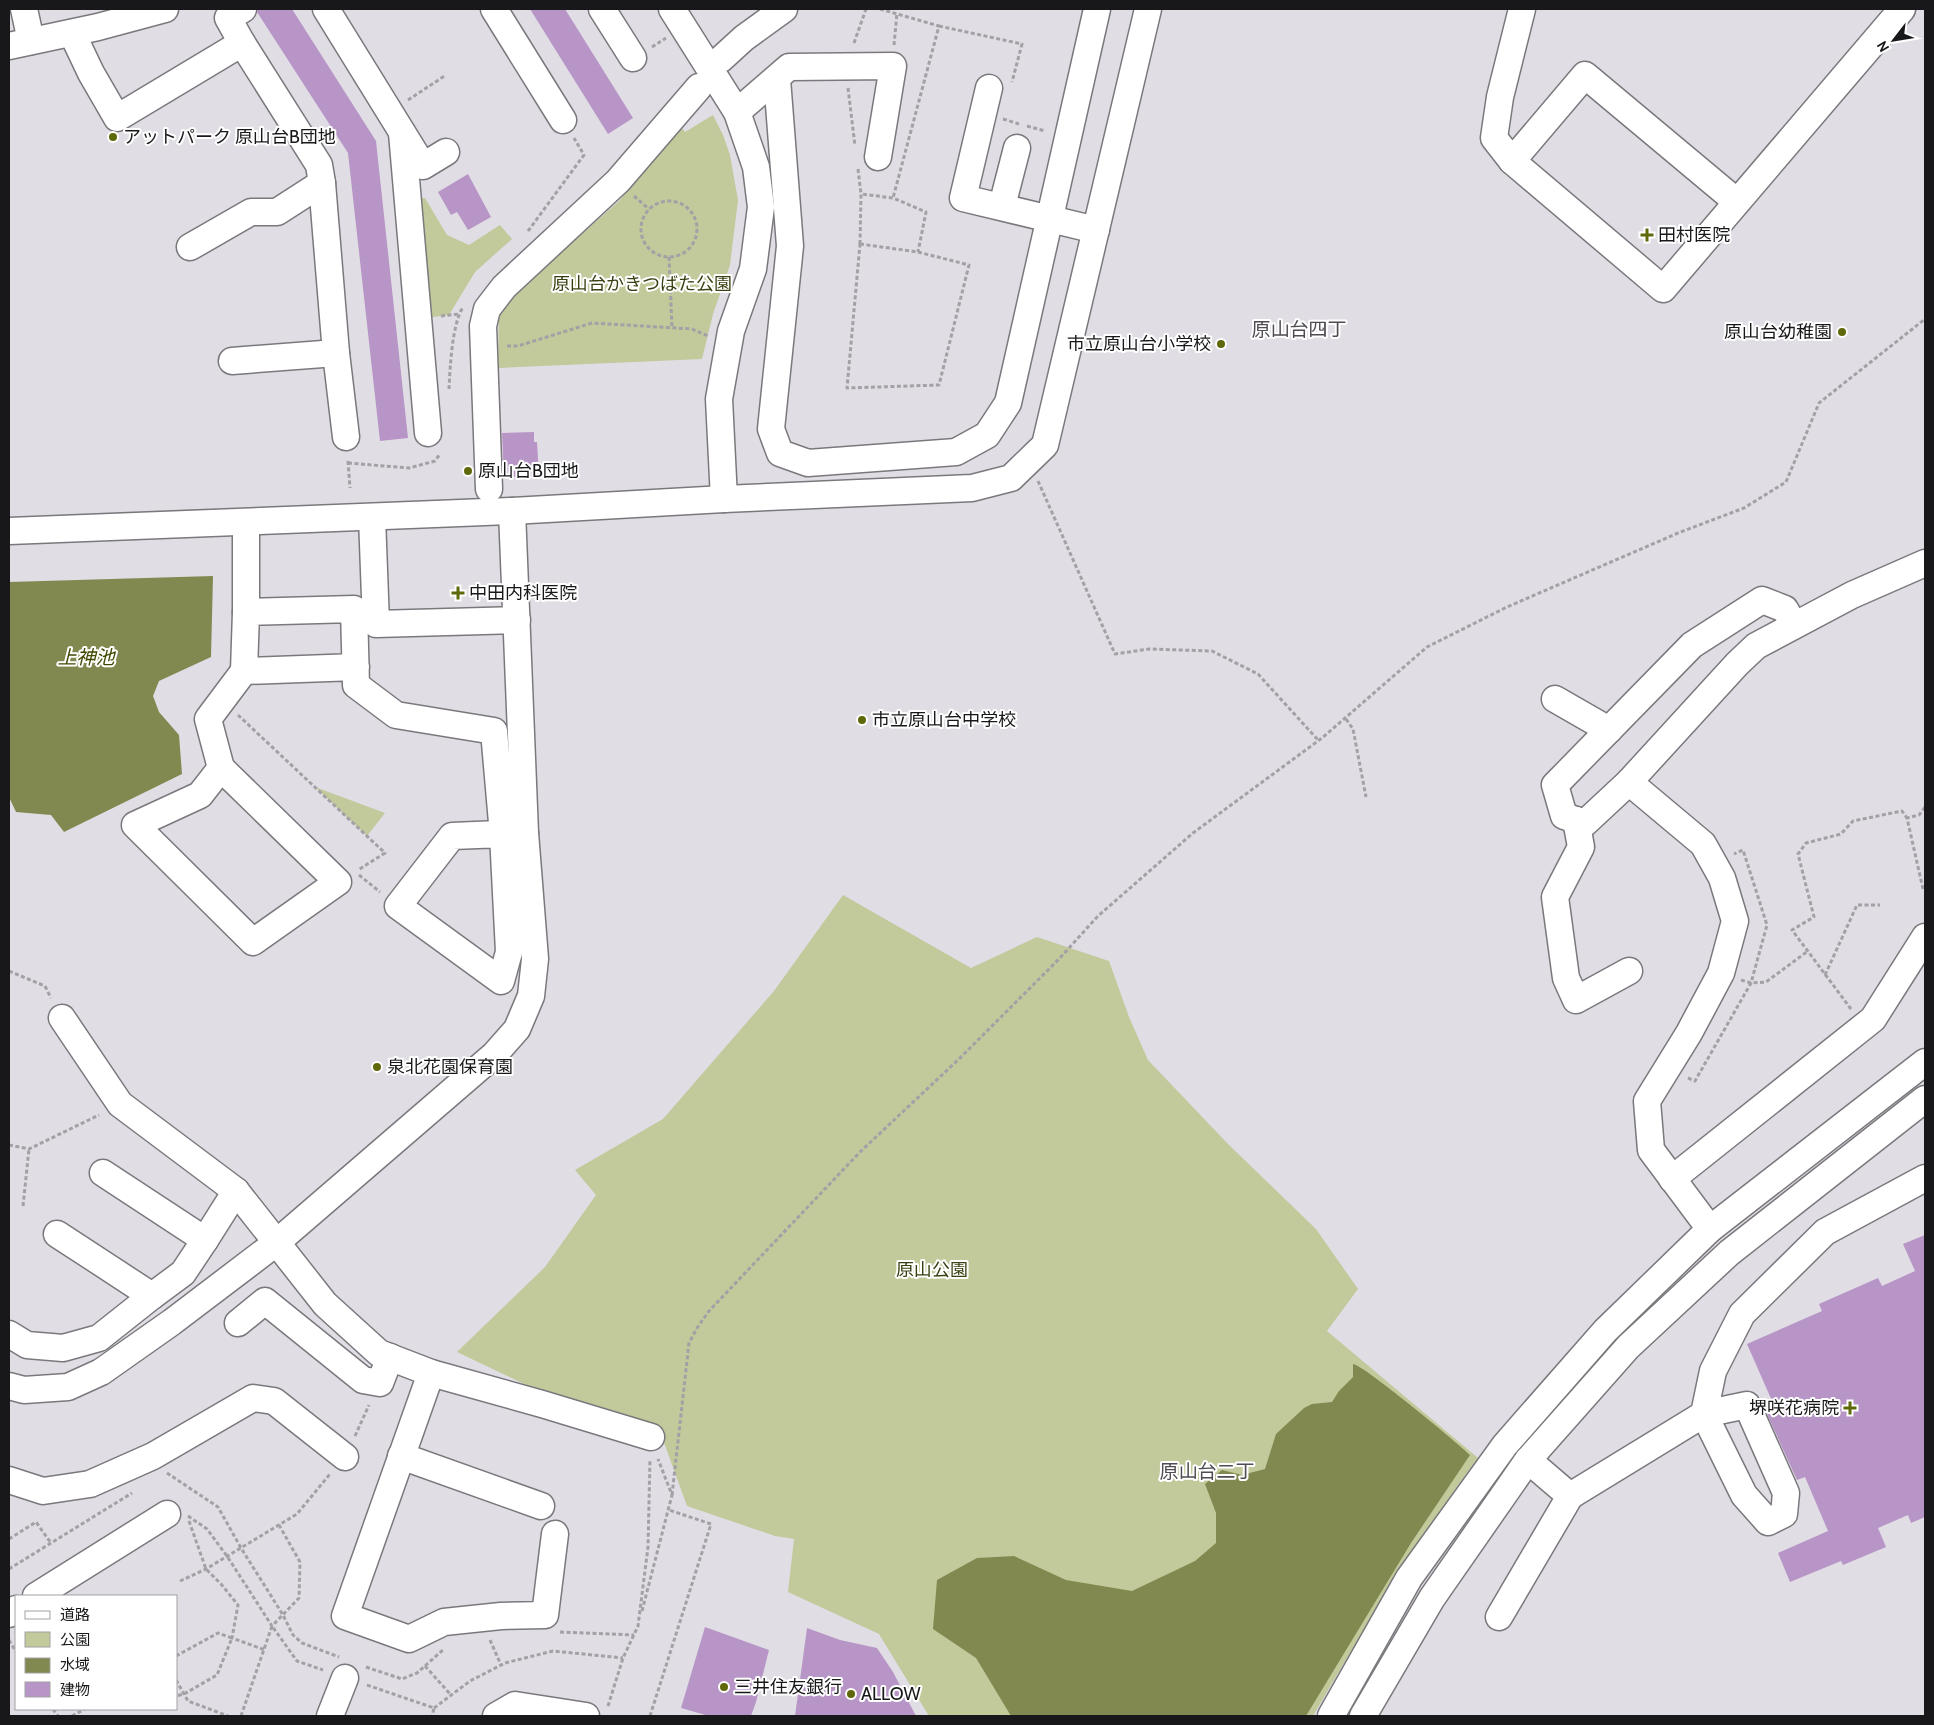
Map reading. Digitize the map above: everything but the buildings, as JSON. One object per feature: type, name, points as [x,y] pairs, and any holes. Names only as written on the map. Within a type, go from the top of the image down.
[{"type":"street","points":[[24,9],[20,43],[72,33],[111,16],[165,9]]},
{"type":"street","points":[[243,9],[228,18],[318,165],[322,183],[336,353],[346,437]]},
{"type":"street","points":[[326,9],[423,166],[446,152]]},
{"type":"street","points":[[494,9],[563,120]]},
{"type":"street","points":[[602,9],[634,58]]},
{"type":"street","points":[[721,59],[744,38],[784,9]]},
{"type":"street","points":[[776,79],[790,246],[771,429],[780,454],[808,463],[956,452],[987,435],[1008,403],[1097,9]]},
{"type":"street","points":[[9,531],[512,511],[972,488],[1010,478],[1045,445],[1148,9]]},
{"type":"street","points":[[1522,9],[1500,97],[1494,138],[1512,161],[1663,289],[1902,9]]},
{"type":"street","points":[[678,18],[737,112],[756,167],[760,206],[753,269],[731,331],[719,399],[724,499]]},
{"type":"street","points":[[72,33],[91,73],[117,118],[242,43]]},
{"type":"street","points":[[737,112],[789,67],[893,66],[864,158]]},
{"type":"street","points":[[1512,161],[1585,75],[1737,202]]},
{"type":"street","points":[[489,489],[483,326],[487,308],[504,287],[618,181],[699,87]]},
{"type":"street","points":[[989,88],[963,198],[1096,230]]},
{"type":"street","points":[[402,133],[428,433]]},
{"type":"street","points":[[1002,206],[1017,148]]},
{"type":"street","points":[[190,247],[251,212],[277,212],[322,183]]},
{"type":"street","points":[[232,361],[336,353]]},
{"type":"street","points":[[512,511],[517,620],[514,833],[509,952],[501,981],[398,906],[452,836],[514,833]]},
{"type":"street","points":[[372,517],[376,624],[517,620]]},
{"type":"street","points":[[221,768],[200,795],[135,825],[253,942],[338,882],[221,768],[208,719],[244,671],[246,522]]},
{"type":"street","points":[[1794,625],[1785,609],[1762,600],[1692,645],[1555,785],[1564,816],[1585,822],[1629,782],[1737,664],[1756,646],[1852,595],[1925,564]]},
{"type":"street","points":[[9,1386],[24,1390],[68,1387],[101,1372],[172,1322],[276,1243],[494,1055],[517,1029],[530,996],[535,959],[514,833],[494,730],[396,715],[356,685],[354,609],[246,612]]},
{"type":"street","points":[[244,671],[356,667]]},
{"type":"street","points":[[1555,699],[1609,730]]},
{"type":"street","points":[[1629,782],[1703,844],[1722,878],[1735,922],[1721,973],[1689,1034],[1647,1101],[1651,1150],[1710,1229]]},
{"type":"street","points":[[1576,820],[1581,847],[1555,897],[1566,978],[1576,1000],[1629,971]]},
{"type":"street","points":[[1672,1179],[1873,1019],[1925,937]]},
{"type":"street","points":[[62,1018],[120,1104],[236,1191],[258,1222],[324,1304],[379,1352],[431,1373],[651,1437]]},
{"type":"street","points":[[1330,1716],[1409,1578],[1505,1445],[1605,1332],[1710,1229],[1925,1062]]},
{"type":"street","points":[[1363,1716],[1432,1598],[1528,1460],[1628,1346],[1729,1253],[1925,1099]]},
{"type":"street","points":[[103,1173],[205,1240]]},
{"type":"street","points":[[1499,1616],[1570,1496],[1704,1414],[1713,1371],[1742,1314],[1824,1232],[1925,1178]]},
{"type":"street","points":[[9,1334],[27,1345],[63,1348],[99,1338],[183,1273],[236,1191]]},
{"type":"street","points":[[57,1234],[152,1296]]},
{"type":"street","points":[[238,1323],[265,1301],[363,1380],[380,1383],[390,1357]]},
{"type":"street","points":[[431,1373],[345,1616],[409,1639],[444,1622],[501,1616],[545,1615],[555,1534]]},
{"type":"street","points":[[9,1480],[43,1491],[90,1484],[153,1456],[253,1398],[274,1402],[345,1457]]},
{"type":"street","points":[[401,1456],[541,1506]]},
{"type":"street","points":[[1528,1460],[1570,1496]]},
{"type":"street","points":[[38,1595],[177,1514]]},
{"type":"street","points":[[330,1716],[345,1678]]},
{"type":"street","points":[[496,1716],[515,1705],[597,1712]]},
{"type":"path","points":[[860,244],[918,252],[969,265],[939,385],[847,388],[860,244],[864,158],[845,66],[866,9]]},
{"type":"path","points":[[893,66],[897,13]]},
{"type":"path","points":[[634,58],[678,18]]},
{"type":"path","points":[[419,93],[446,76]]},
{"type":"path","points":[[526,233],[584,155],[563,120]]},
{"type":"path","points":[[861,194],[893,198],[926,212],[918,252]]},
{"type":"path","points":[[670,201],[680,203],[688,208],[694,215],[697,223],[697,232],[695,241],[690,248],[683,254],[669,257],[657,254],[650,249],[644,242],[641,232],[642,222],[649,209],[661,202],[670,201]]},
{"type":"path","points":[[669,257],[672,328]]},
{"type":"path","points":[[458,314],[463,306]]},
{"type":"path","points":[[597,1712],[622,1664],[638,1626],[669,1510],[689,1343],[709,1311],[860,1152],[959,1059],[1059,959],[1098,916],[1193,833],[1346,718],[1427,647],[1506,606],[1678,533],[1744,508],[1786,482],[1819,403],[1925,319]]},
{"type":"path","points":[[484,346],[518,346],[592,323],[692,330],[708,336]]},
{"type":"path","points":[[346,437],[350,488]]},
{"type":"path","points":[[1029,460],[1115,654],[1149,649],[1212,651],[1258,674],[1318,740]]},
{"type":"path","points":[[222,700],[385,853],[355,872],[398,906]]},
{"type":"path","points":[[1346,718],[1353,729],[1366,797]]},
{"type":"path","points":[[1907,818],[1919,816],[1925,807]]},
{"type":"path","points":[[1864,1026],[1792,930],[1814,917],[1798,854],[1806,843],[1841,834],[1853,821],[1902,811],[1907,818],[1922,889]]},
{"type":"path","points":[[1825,975],[1857,905],[1880,905]]},
{"type":"path","points":[[1721,973],[1751,983],[1766,982],[1808,951]]},
{"type":"path","points":[[9,971],[45,986],[62,1018]]},
{"type":"path","points":[[9,1145],[29,1149],[120,1104]]},
{"type":"path","points":[[23,1206],[29,1149]]},
{"type":"path","points":[[180,1581],[206,1569],[297,1514],[345,1457],[380,1383]]},
{"type":"path","points":[[651,1437],[672,1495]]},
{"type":"path","points":[[638,1626],[648,1547],[651,1437]]},
{"type":"path","points":[[650,1716],[711,1524],[669,1510]]},
{"type":"path","points":[[177,1514],[207,1529],[227,1556],[272,1626],[299,1598],[300,1562],[279,1525]]},
{"type":"path","points":[[177,1514],[206,1569],[238,1605],[232,1638],[217,1675],[178,1696]]},
{"type":"path","points":[[9,1539],[36,1522],[50,1543]]},
{"type":"path","points":[[178,1655],[218,1633],[265,1650]]},
{"type":"path","points":[[488,1635],[501,1665]]},
{"type":"path","points":[[434,1708],[470,1681],[501,1665],[553,1650],[624,1658]]},
{"type":"path","points":[[424,1666],[451,1695]]},
{"type":"path","points":[[178,1684],[188,1701],[228,1716]]},
{"type":"path","points":[[72,1716],[83,1710]]},
{"type":"green space","name":"原山台かきつばた公園","points":[[713,115],[730,155],[738,200],[730,265],[713,314],[702,359],[498,368],[499,308],[619,201],[680,126],[685,132]]},
{"type":"green space","points":[[425,198],[447,235],[469,245],[500,225],[512,239],[475,272],[449,315],[417,319],[407,199]]},
{"type":"green space","points":[[315,787],[385,813],[367,836]]},
{"type":"green space","name":"原山公園","points":[[843,895],[971,968],[1037,937],[1109,961],[1129,1017],[1148,1060],[1228,1144],[1316,1229],[1358,1289],[1327,1331],[1478,1458],[1455,1489],[1392,1585],[1313,1716],[929,1716],[879,1634],[788,1592],[794,1539],[775,1536],[687,1506],[658,1426],[560,1401],[457,1352],[545,1267],[596,1195],[575,1170],[663,1119],[774,991]]},
{"type":"water","name":"上神池","points":[[213,576],[211,657],[159,681],[153,696],[159,712],[179,735],[182,774],[64,832],[51,815],[16,812],[9,797],[9,582]]},
{"type":"water","points":[[1353,1364],[1391,1390],[1470,1455],[1411,1543],[1306,1716],[1011,1716],[976,1658],[933,1629],[937,1580],[977,1558],[1014,1556],[1066,1580],[1132,1591],[1195,1561],[1216,1543],[1216,1513],[1205,1484],[1222,1470],[1242,1475],[1265,1469],[1276,1434],[1304,1408],[1312,1404],[1332,1402],[1339,1391],[1353,1377]]},
{"type":"place","name":"アットパーク 原山台B団地","points":[[113,137]]},
{"type":"place","name":"田村医院","points":[[1647,235]]},
{"type":"place","name":"原山台幼稚園","points":[[1842,332]]},
{"type":"place","name":"市立原山台小学校","points":[[1221,344]]},
{"type":"place","name":"原山台B団地","points":[[468,471]]},
{"type":"place","name":"中田内科医院","points":[[458,593]]},
{"type":"place","name":"市立原山台中学校","points":[[862,720]]},
{"type":"place","name":"泉北花園保育園","points":[[377,1067]]},
{"type":"place","name":"堺咲花病院","points":[[1850,1408]]},
{"type":"place","name":"三井住友銀行","points":[[724,1687]]},
{"type":"place","name":"ALLOW","points":[[851,1694]]},
{"type":"district","name":"原山台四丁","points":[[1299,329]]},
{"type":"district","name":"原山台二丁","points":[[1207,1471]]}]
